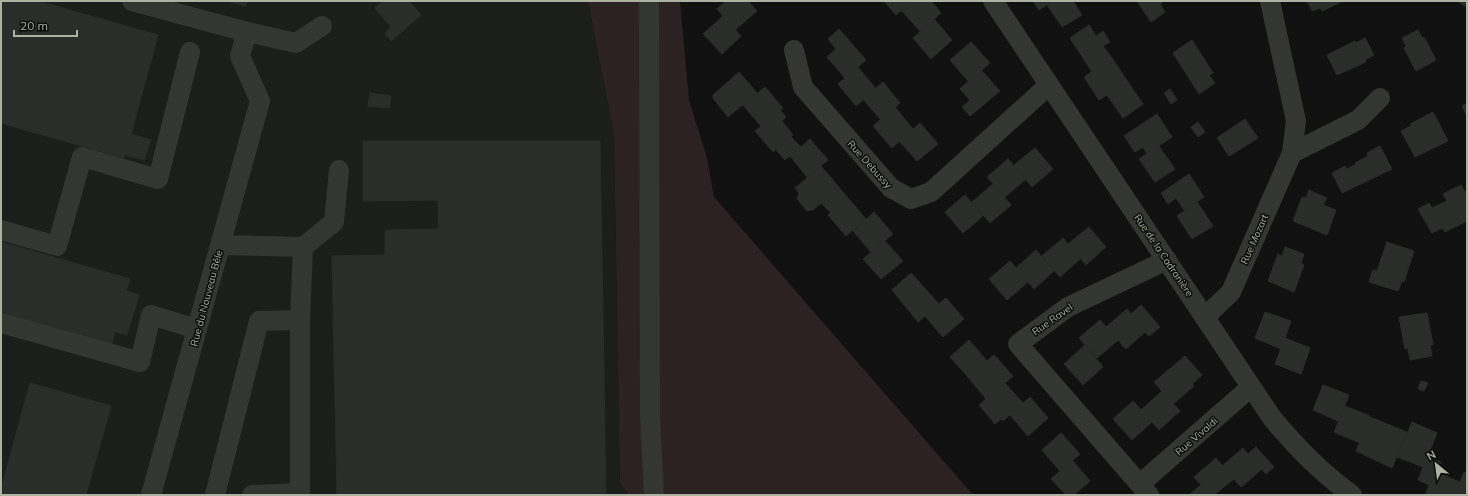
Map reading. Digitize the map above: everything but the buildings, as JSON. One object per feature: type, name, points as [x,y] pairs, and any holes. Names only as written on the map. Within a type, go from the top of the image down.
[{"type":"street","points":[[132,1],[247,32],[296,43],[322,26]]},
{"type":"street","points":[[649,1],[650,417],[654,495]]},
{"type":"street","name":"Rue de la Cadranière","points":[[993,1],[1272,418],[1291,440],[1327,475],[1352,495]]},
{"type":"street","name":"Rue Mozart","points":[[1205,317],[1231,292],[1292,152],[1296,121],[1270,1]]},
{"type":"street","name":"Rue du Nouveau Bêle","points":[[151,495],[260,101],[240,56],[247,32]]},
{"type":"street","name":"Rue Debussy","points":[[794,50],[803,87],[891,188],[911,199],[931,192],[1050,85]]},
{"type":"street","points":[[1,230],[57,246],[82,157],[158,179],[190,52]]},
{"type":"street","points":[[1292,152],[1358,120],[1380,98]]},
{"type":"street","points":[[220,245],[303,247],[334,222],[339,170]]},
{"type":"street","points":[[252,495],[300,492],[300,320],[303,247]]},
{"type":"street","name":"Rue Ravel","points":[[1075,410],[1018,344],[1068,307],[1167,260]]},
{"type":"street","points":[[1,323],[140,362],[151,315],[197,329]]},
{"type":"street","points":[[215,495],[260,321],[300,320]]},
{"type":"street","name":"Rue Vivaldi","points":[[1075,410],[1145,490],[1251,388]]},
{"type":"shaded area","points":[[1,1],[588,1],[614,135],[620,483],[629,495],[1,495]]},
{"type":"shaded area","points":[[588,1],[680,1],[689,100],[707,158],[714,197],[973,495],[629,495],[620,483],[614,135]]}]
